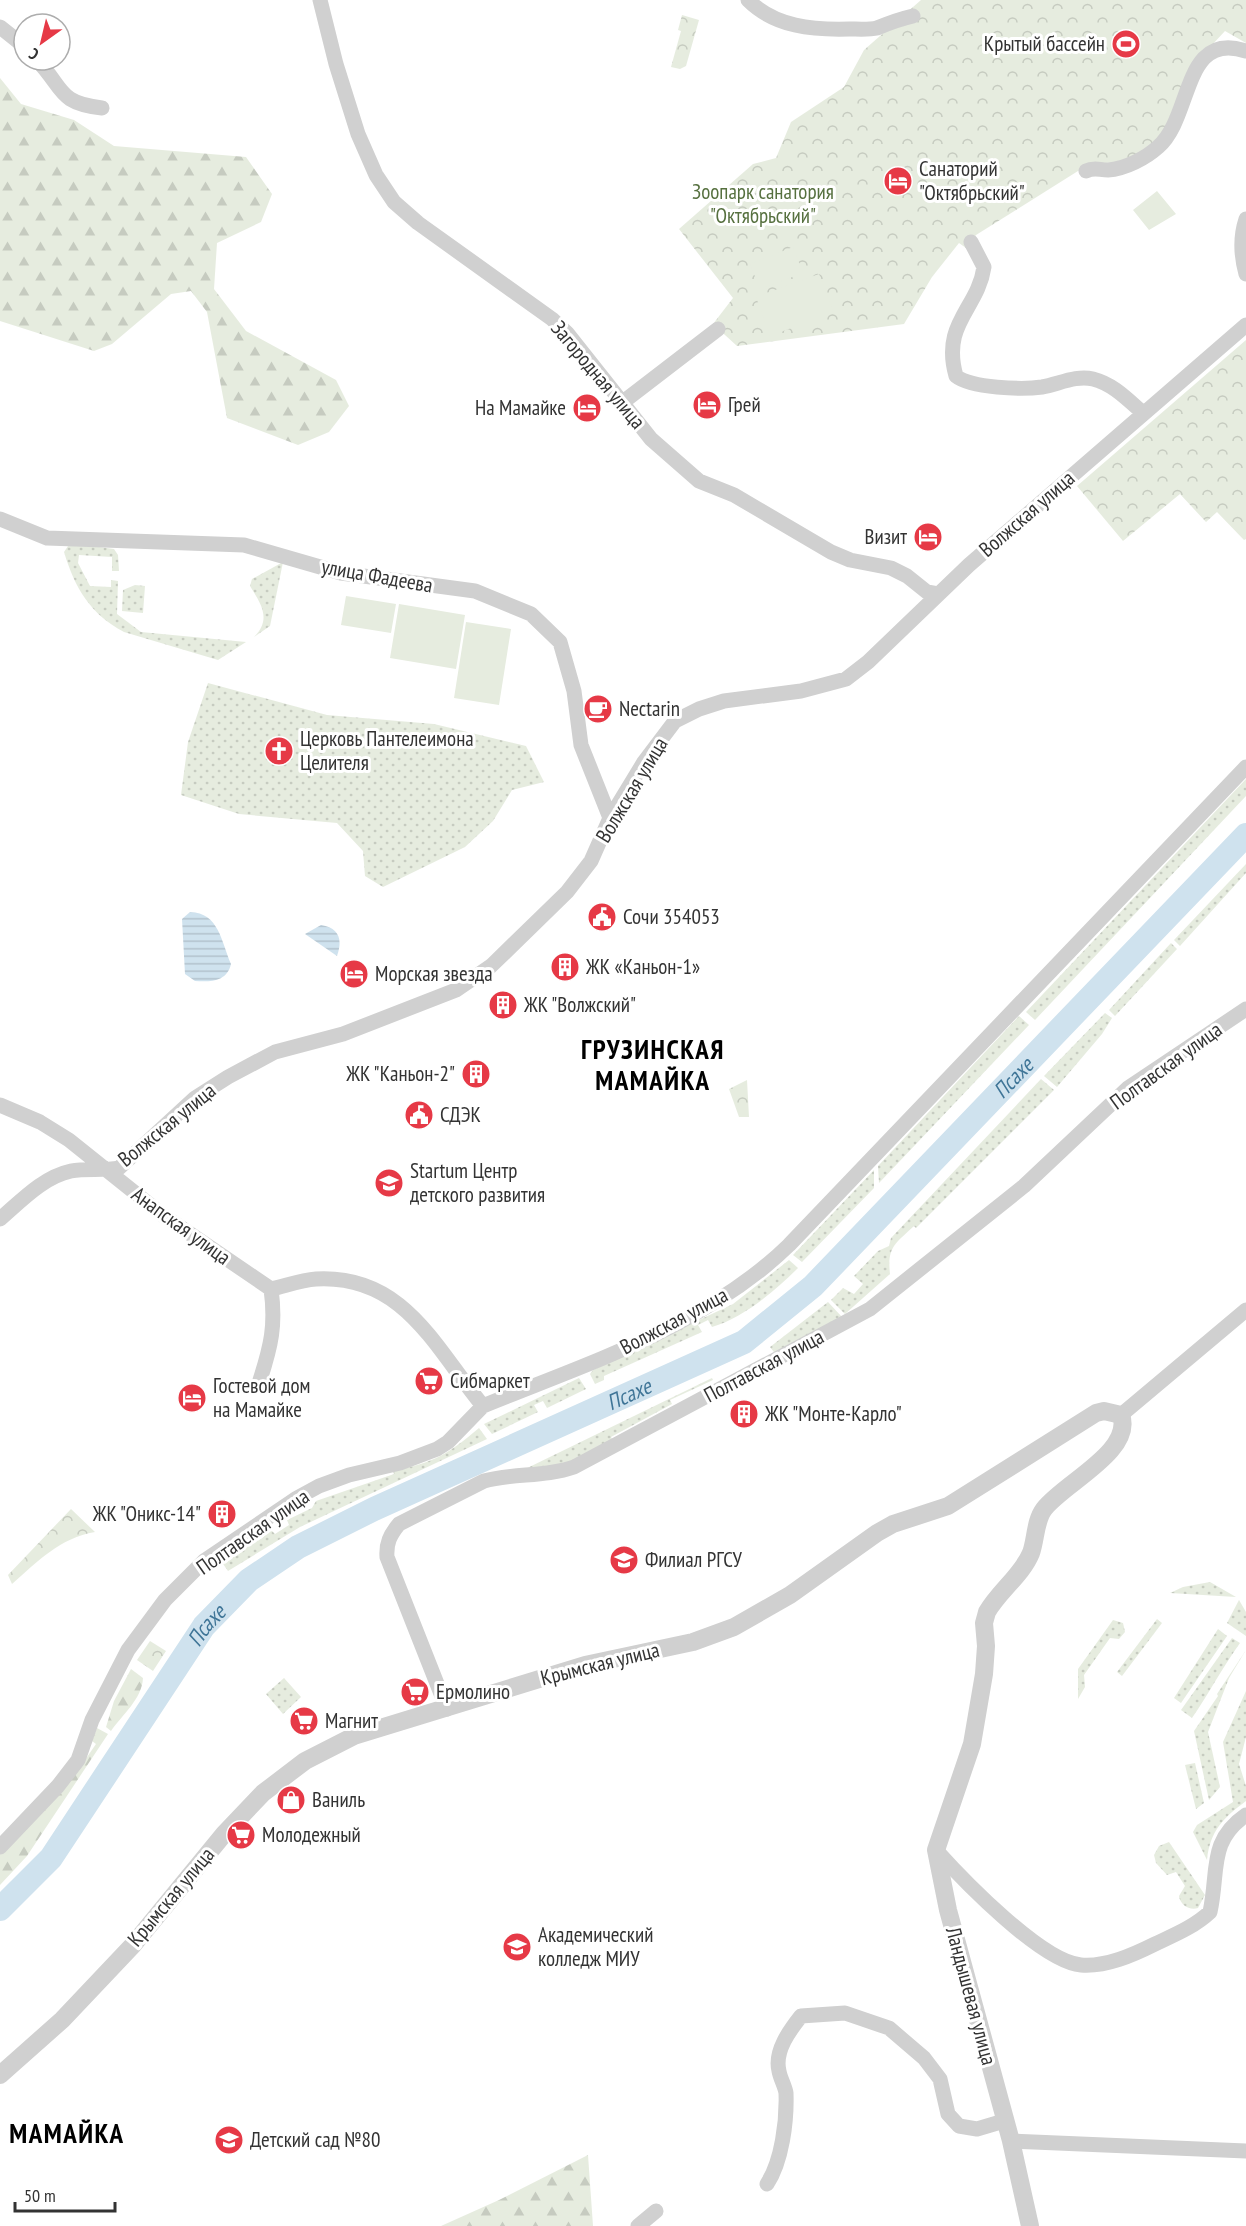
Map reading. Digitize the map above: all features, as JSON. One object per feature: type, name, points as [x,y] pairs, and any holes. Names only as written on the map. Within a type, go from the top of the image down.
[{"type":"street","name":"Загородная улица","points":[[320,0],[336,64],[358,134],[376,175],[405,212],[488,275],[552,319],[567,333],[651,439],[699,481],[734,495],[831,552],[850,560],[891,568],[907,576],[927,592],[938,594]]},
{"type":"street","points":[[748,0],[771,16],[790,24],[816,30],[876,28],[886,22],[913,16]]},
{"type":"street","points":[[0,27],[12,36]]},
{"type":"street","points":[[1086,171],[1093,168],[1119,168],[1142,158],[1160,146],[1179,117],[1191,80],[1200,63],[1212,50],[1222,46],[1246,51]]},
{"type":"street","points":[[47,72],[69,100],[82,106],[102,108]]},
{"type":"street","points":[[1246,219],[1243,229],[1242,259],[1246,274]]},
{"type":"street","points":[[971,242],[984,267],[977,290],[960,317],[955,330],[953,366],[956,376],[972,385],[1040,387],[1075,378],[1090,378],[1115,388],[1143,413]]},
{"type":"street","name":"Волжская улица","points":[[0,1219],[42,1184],[59,1175],[73,1171],[105,1171],[118,1168],[129,1161],[195,1098],[275,1052],[343,1034],[456,990],[490,966],[567,892],[591,861],[610,818],[644,762],[675,721],[699,709],[724,702],[801,691],[846,679],[868,662],[938,594],[1246,325]]},
{"type":"street","points":[[623,402],[718,328]]},
{"type":"street","name":"улица Фадеева","points":[[0,519],[47,538],[244,545],[340,573],[475,591],[531,614],[560,642],[574,691],[581,745],[610,818]]},
{"type":"street","name":"Волжская улица","points":[[483,1406],[626,1347],[689,1317],[720,1299],[764,1267],[876,1155],[1246,767]]},
{"type":"street","name":"Полтавская улица","points":[[447,1709],[387,1557],[386,1547],[391,1533],[399,1524],[484,1481],[499,1477],[558,1472],[574,1467],[863,1313],[1015,1193],[1128,1088],[1246,1009]]},
{"type":"street","name":"Анапская улица","points":[[0,1105],[40,1122],[69,1140],[164,1216],[271,1289]]},
{"type":"street","points":[[260,1380],[273,1335],[275,1318],[271,1289],[315,1279],[344,1281],[387,1295],[410,1312],[483,1406]]},
{"type":"street","points":[[936,1850],[972,1744],[984,1674],[986,1646],[984,1623],[987,1612],[1030,1554],[1042,1512],[1061,1492],[1097,1464],[1123,1434],[1125,1425],[1121,1415],[1246,1310]]},
{"type":"street","name":"Полтавская улица","points":[[0,1847],[58,1786],[78,1760],[92,1720],[128,1650],[165,1600],[204,1561],[297,1498],[319,1486],[349,1475],[400,1463],[437,1449],[448,1442],[483,1406]]},
{"type":"street","name":"Крымская улица","points":[[0,2075],[62,2020],[117,1962],[224,1833],[263,1793],[305,1761],[338,1742],[585,1665],[693,1642],[734,1628],[790,1595],[885,1528],[948,1506],[1096,1413],[1104,1411],[1121,1415]]},
{"type":"street","name":"Ландышевая улица","points":[[936,1850],[1016,1929],[1062,1959],[1078,1965],[1097,1965],[1136,1953],[1188,1928],[1210,1912],[1220,1846],[1231,1826],[1246,1815]]},
{"type":"street","name":"Ландышевая улица","points":[[936,1850],[948,1910],[1011,2141],[1030,2226]]},
{"type":"street","points":[[767,2184],[775,2172],[783,2128],[786,2092],[778,2068],[785,2036],[801,2016],[845,2013],[889,2028],[924,2058],[940,2079],[948,2114],[959,2126],[977,2129],[1005,2121]]},
{"type":"street","points":[[1011,2141],[1246,2151]]},
{"type":"street","points":[[638,2226],[656,2211]]},
{"type":"green space","name":"Санаторий \"Октябрьский\"","points":[[921,0],[1246,0],[1246,43],[1225,31],[1198,60],[1163,134],[1144,151],[1118,162],[1092,164],[976,235],[966,248],[959,243],[932,277],[904,324],[737,346],[713,324],[733,298],[679,229],[753,164],[776,158],[791,122],[844,87],[864,50]]},
{"type":"green space","points":[[682,15],[699,20],[686,66],[680,69],[671,67],[681,31],[678,30]]},
{"type":"green space","points":[[0,78],[21,104],[74,120],[114,146],[246,157],[272,194],[261,222],[217,243],[214,289],[246,331],[336,380],[349,406],[329,432],[298,445],[227,418],[207,312],[191,291],[171,294],[112,344],[94,351],[0,321]]},
{"type":"green space","points":[[1157,191],[1176,214],[1149,230],[1133,210]]},
{"type":"green space","points":[[793,247],[803,273],[760,289],[750,264]]},
{"type":"green space","points":[[819,274],[834,312],[770,336],[756,297]]},
{"type":"green space","points":[[1246,340],[1246,539],[1244,540],[1217,512],[1206,522],[1180,494],[1123,541],[1077,486]]},
{"type":"green space","points":[[70,543],[114,549],[118,555],[119,571],[112,571],[112,557],[79,555],[78,563],[90,586],[111,587],[111,580],[118,581],[117,614],[141,632],[246,642],[218,660],[124,632],[102,617],[85,599],[73,577],[64,552]]},
{"type":"green space","points":[[283,562],[270,626],[254,637],[263,624],[264,618],[261,605],[250,586],[252,579]]},
{"type":"green space","points":[[135,585],[145,586],[143,613],[122,611],[123,590]]},
{"type":"green space","points":[[346,596],[396,604],[391,633],[341,625]]},
{"type":"green space","points":[[399,604],[465,615],[456,669],[390,658]]},
{"type":"green space","points":[[466,622],[511,629],[499,705],[454,698]]},
{"type":"green space","points":[[208,683],[327,715],[434,724],[526,746],[544,782],[512,790],[493,821],[465,847],[383,887],[365,876],[363,851],[337,823],[239,814],[181,795],[188,742]]},
{"type":"green space","points":[[1246,779],[1246,796],[1035,1020],[1026,1012]]},
{"type":"green space","points":[[1246,864],[1246,873],[1180,946],[1174,940]]},
{"type":"green space","points":[[1171,943],[1177,949],[1115,1016],[1109,1010]]},
{"type":"green space","points":[[1105,1013],[1112,1018],[1102,1034],[1057,1087],[1044,1076]]},
{"type":"green space","points":[[1019,1016],[1029,1025],[879,1183],[878,1166]]},
{"type":"green space","points":[[1041,1079],[1054,1090],[916,1228],[914,1226],[897,1242],[891,1252],[890,1274],[845,1314],[831,1300],[843,1288],[854,1294],[863,1284],[854,1276],[878,1251],[889,1246],[891,1238]]},
{"type":"green space","points":[[747,1080],[749,1117],[739,1117],[729,1089]]},
{"type":"green space","points":[[874,1170],[874,1188],[802,1262],[793,1255]]},
{"type":"green space","points":[[789,1260],[798,1268],[779,1286],[747,1310],[712,1327],[708,1320],[698,1325],[702,1332],[604,1376],[604,1380],[595,1384],[590,1374],[593,1370],[733,1304]]},
{"type":"green space","points":[[828,1302],[842,1317],[777,1356],[770,1347]]},
{"type":"green space","points":[[579,1378],[586,1389],[547,1408],[543,1401],[534,1405],[538,1412],[492,1434],[484,1424]]},
{"type":"green space","points":[[712,1378],[713,1380],[670,1400],[672,1404],[611,1437],[614,1442],[561,1466],[517,1473]]},
{"type":"green space","points":[[479,1428],[487,1439],[300,1527],[228,1571],[221,1561],[252,1540],[261,1539],[271,1530],[275,1534],[289,1525],[287,1520],[312,1508],[316,1501],[394,1474],[393,1471],[430,1461],[458,1445]]},
{"type":"green space","points":[[71,1509],[95,1532],[60,1545],[12,1584],[8,1575]]},
{"type":"green space","points":[[1210,1582],[1236,1597],[1170,1593],[1183,1587]]},
{"type":"green space","points":[[1239,1600],[1246,1612],[1246,1636],[1227,1623]]},
{"type":"green space","points":[[1157,1619],[1162,1623],[1122,1676],[1117,1672]]},
{"type":"green space","points":[[1113,1620],[1123,1623],[1125,1632],[1119,1639],[1110,1638],[1084,1675],[1085,1687],[1078,1699],[1078,1669]]},
{"type":"green space","points":[[1218,1629],[1227,1636],[1181,1703],[1174,1698]]},
{"type":"green space","points":[[1232,1638],[1240,1643],[1192,1718],[1181,1710]]},
{"type":"green space","points":[[150,1641],[166,1651],[153,1671],[137,1660]]},
{"type":"green space","points":[[1246,1650],[1229,1678],[1208,1732],[1220,1787],[1209,1800],[1194,1731]]},
{"type":"green space","points":[[131,1669],[143,1678],[142,1686],[135,1700],[111,1731],[106,1727],[114,1701]]},
{"type":"green space","points":[[284,1678],[301,1697],[283,1714],[266,1694]]},
{"type":"green space","points":[[1246,1691],[1246,1737],[1239,1764],[1246,1786],[1246,1801],[1219,1826],[1211,1841],[1207,1860],[1193,1832],[1197,1825],[1233,1802],[1223,1742]]},
{"type":"green space","points":[[97,1728],[108,1734],[27,1856],[0,1885],[0,1853],[85,1760],[96,1744],[92,1741]]},
{"type":"green space","points":[[1195,1763],[1204,1803],[1196,1809],[1185,1765]]},
{"type":"green space","points":[[1169,1842],[1205,1895],[1198,1908],[1183,1905],[1179,1896],[1185,1886],[1176,1872],[1167,1875],[1156,1863],[1154,1855],[1159,1846]]},
{"type":"green space","points":[[588,2155],[593,2226],[441,2226],[499,2200]]},
{"type":"water","points":[[190,912],[207,917],[218,930],[231,964],[222,978],[195,981],[185,974],[182,919]]},
{"type":"water","points":[[321,925],[327,926],[338,935],[340,944],[337,956],[305,934]]},
{"type":"waterway","name":"Псахе","points":[[0,1909],[51,1858],[204,1626],[249,1580],[298,1547],[374,1509],[744,1342],[813,1286],[1246,835]]},
{"type":"place","name":"Крытый бассейн","points":[[1126,44]]},
{"type":"place","name":"Санаторий \"Октябрьский\"","points":[[898,181]]},
{"type":"place","name":"Грей","points":[[707,405]]},
{"type":"place","name":"На Мамайке","points":[[587,408]]},
{"type":"place","name":"Визит","points":[[928,537]]},
{"type":"place","name":"Nectarin","points":[[598,709]]},
{"type":"place","name":"Церковь Пантелеимона Целителя","points":[[279,751]]},
{"type":"place","name":"Сочи 354053","points":[[602,917]]},
{"type":"place","name":"ЖК «Каньон-1»","points":[[565,967]]},
{"type":"place","name":"Морская звезда","points":[[354,974]]},
{"type":"place","name":"ЖК \"Волжский\"","points":[[503,1005]]},
{"type":"place","name":"ЖК \"Каньон-2\"","points":[[476,1074]]},
{"type":"place","name":"СДЭК","points":[[419,1115]]},
{"type":"place","name":"Startum Центр детского развития","points":[[389,1183]]},
{"type":"place","name":"Сибмаркет","points":[[429,1381]]},
{"type":"place","name":"Гостевой дом на Мамайке","points":[[192,1398]]},
{"type":"place","name":"ЖК \"Монте-Карло\"","points":[[744,1414]]},
{"type":"place","name":"ЖК \"Оникс-14\"","points":[[222,1514]]},
{"type":"place","name":"Филиал РГСУ","points":[[624,1560]]},
{"type":"place","name":"Ермолино","points":[[415,1692]]},
{"type":"place","name":"Магнит","points":[[304,1721]]},
{"type":"place","name":"Ваниль","points":[[291,1800]]},
{"type":"place","name":"Молодежный","points":[[241,1835]]},
{"type":"place","name":"Академический колледж МИУ","points":[[517,1947]]},
{"type":"place","name":"Детский сад №80","points":[[229,2140]]},
{"type":"district","name":"ГРУЗИНСКАЯ МАМАЙКА","points":[[653,1066]]},
{"type":"district","name":"МАМАЙКА","points":[[67,2134]]},
{"type":"park label","name":"Зоопарк санатория \"Октябрьский\"","points":[[763,204]]}]
